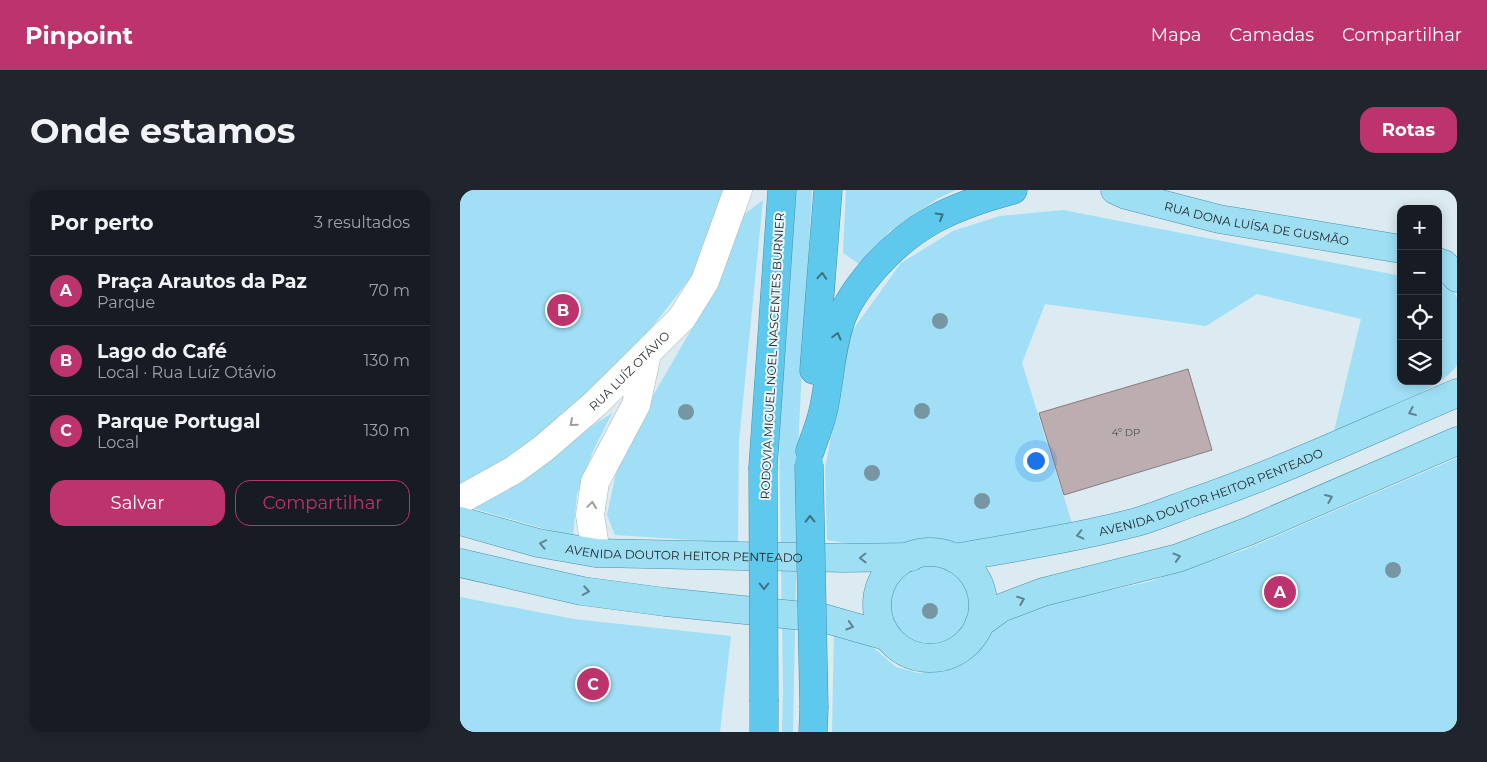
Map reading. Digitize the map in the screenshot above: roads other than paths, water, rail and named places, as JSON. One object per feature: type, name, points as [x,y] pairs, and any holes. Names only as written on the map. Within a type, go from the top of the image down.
[{"type":"highway","name":"RODOVIA MIGUEL NOEL NASCENTES BURNIER","points":[[764,732],[763,467],[782,190]]},
{"type":"highway","points":[[813,720],[809,457],[828,190]]},
{"type":"highway","points":[[809,457],[824,409],[835,340],[842,316],[858,287],[885,255],[913,231],[950,210],[1013,190]]},
{"type":"main road","name":"RUA DONA LUÍSA DE GUSMÃO","points":[[1115,190],[1126,195],[1219,220],[1397,248]]},
{"type":"main road","points":[[1442,255],[1457,257]]},
{"type":"main road","points":[[1442,263],[1457,278]]},
{"type":"main road","name":"AVENIDA DOUTOR HEITOR PENTEADO","points":[[954,558],[1052,541],[1133,522],[1211,496],[1290,466],[1364,432],[1457,393]]},
{"type":"main road","points":[[979,624],[1001,608],[1043,592],[1178,558],[1250,531],[1457,441]]},
{"type":"main road","name":"AVENIDA DOUTOR HEITOR PENTEADO","points":[[460,521],[538,543],[596,553],[844,558],[911,557]]},
{"type":"main road","points":[[922,553],[938,553],[954,558],[966,567],[976,579],[982,594],[983,609],[979,624],[971,638],[959,650],[944,656],[928,658],[905,652],[886,636],[879,620],[877,602],[881,585],[891,570],[905,558],[922,553]]},
{"type":"main road","points":[[460,563],[582,591],[665,602],[823,618],[886,636]]},
{"type":"street","name":"RUA LUÍZ OTÁVIO","points":[[460,500],[498,480],[544,448],[596,403],[682,318],[705,281],[738,190]]},
{"type":"street","points":[[596,553],[590,515],[595,482],[636,405],[647,354]]},
{"type":"place","name":"Lago do Café","points":[[563,310]]},
{"type":"place","name":"Praça Arautos da Paz","points":[[1280,592]]},
{"type":"place","name":"Parque Portugal","points":[[593,684]]}]
